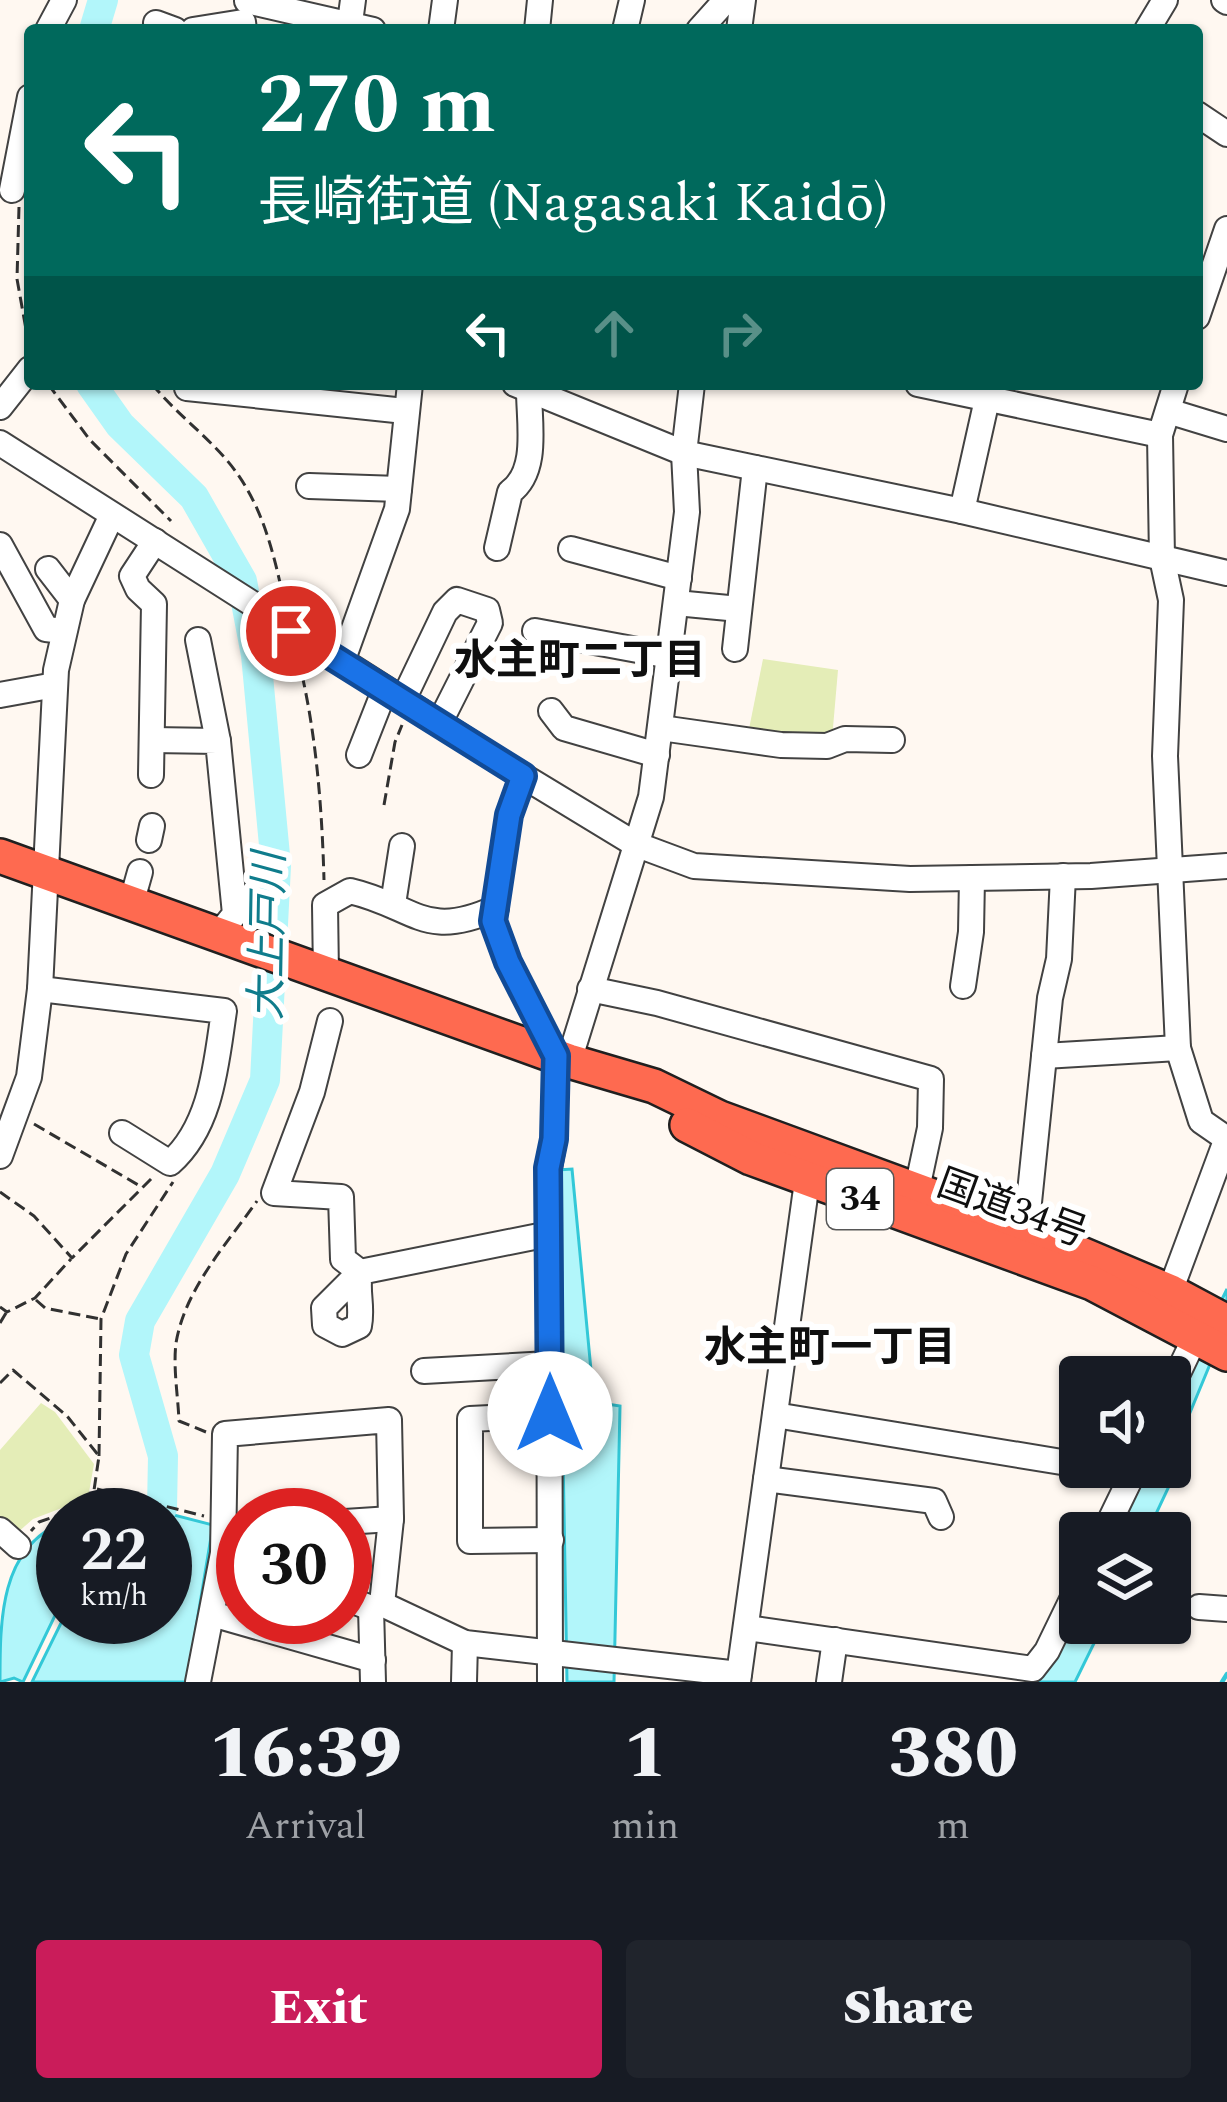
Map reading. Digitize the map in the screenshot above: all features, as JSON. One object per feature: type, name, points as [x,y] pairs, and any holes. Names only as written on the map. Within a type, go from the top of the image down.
[{"type":"highway","name":"国道34号","points":[[0,856],[48,873],[136,888],[232,942],[562,1059],[751,1158],[809,1165],[917,1189],[1022,1229],[1210,1324],[1227,1354]]},
{"type":"highway","name":"国道34号","points":[[809,1165],[1092,1283],[1165,1305]]},
{"type":"street","points":[[704,24],[726,0]]},
{"type":"street","points":[[244,10],[327,24]]},
{"type":"street","points":[[12,190],[24,129]]},
{"type":"street","points":[[1203,293],[1218,234]]},
{"type":"street","points":[[0,407],[24,377]]},
{"type":"street","points":[[244,390],[302,392],[405,411]]},
{"type":"street","points":[[342,662],[397,508],[409,390]]},
{"type":"street","points":[[497,548],[510,492],[528,472],[522,390]]},
{"type":"street","points":[[529,390],[684,453],[1227,573]]},
{"type":"street","points":[[550,1682],[556,1655],[550,1540],[549,1234],[562,1059],[590,989],[651,797],[687,512],[684,453],[691,390]]},
{"type":"street","points":[[1165,1305],[1227,1139],[1201,1121],[1178,1048],[1165,756],[1171,600],[1162,557],[1164,423],[1174,390]]},
{"type":"street","points":[[962,511],[989,392],[1164,423],[1227,429]]},
{"type":"street","points":[[2,449],[112,515],[163,531],[178,556],[288,629],[635,844],[694,866],[888,878],[1063,876],[1227,866]]},
{"type":"street","points":[[735,649],[755,468]]},
{"type":"street","points":[[308,486],[399,489]]},
{"type":"street","points":[[0,1156],[29,1077],[40,988],[55,685],[64,632],[72,600],[112,515]]},
{"type":"street","points":[[152,775],[154,604],[132,576],[163,531]]},
{"type":"street","points":[[571,549],[739,609]]},
{"type":"street","points":[[3,556],[46,629],[64,632]]},
{"type":"street","points":[[48,569],[72,600]]},
{"type":"street","points":[[359,755],[400,698],[445,612],[457,599],[487,610],[490,623],[439,724]]},
{"type":"street","points":[[535,631],[670,656]]},
{"type":"street","points":[[198,640],[218,742],[235,914],[232,942]]},
{"type":"street","points":[[0,695],[55,685]]},
{"type":"street","points":[[550,711],[564,728],[657,755]]},
{"type":"street","points":[[661,728],[781,746],[892,740]]},
{"type":"street","points":[[152,740],[218,742]]},
{"type":"street","points":[[523,776],[509,815],[493,921],[508,962],[562,1059]]},
{"type":"street","points":[[393,904],[402,846]]},
{"type":"street","points":[[1022,1229],[1028,1212],[1050,998],[1059,959],[1063,876]]},
{"type":"street","points":[[963,986],[971,932],[971,878]]},
{"type":"street","points":[[323,974],[325,901],[350,891],[393,904],[413,919],[435,922],[468,921],[496,908]]},
{"type":"street","points":[[40,988],[224,1011],[203,1113],[172,1172],[122,1132]]},
{"type":"street","points":[[590,989],[931,1079],[930,1128],[917,1189]]},
{"type":"street","points":[[330,1021],[312,1092],[274,1193],[340,1197],[343,1259],[360,1272],[549,1234]]},
{"type":"street","points":[[1044,1056],[1178,1048]]},
{"type":"street","points":[[372,1605],[465,1643],[738,1678],[747,1628],[761,1596],[766,1479],[775,1415],[792,1349],[809,1165]]},
{"type":"street","points":[[1191,1356],[1210,1324]]},
{"type":"street","points":[[424,1371],[549,1364]]},
{"type":"street","points":[[550,1414],[470,1419],[470,1541],[550,1540]]},
{"type":"street","points":[[775,1415],[1059,1462]]},
{"type":"street","points":[[212,1614],[373,1671],[376,1606],[391,1519],[389,1420],[226,1434],[229,1488]]},
{"type":"street","points":[[766,1479],[934,1501],[941,1517]]},
{"type":"street","points":[[372,1520],[391,1519]]},
{"type":"street","points":[[198,1682],[216,1603]]},
{"type":"street","points":[[1199,1607],[1227,1609]]},
{"type":"street","points":[[747,1628],[835,1640],[962,1670],[1033,1669],[1059,1626]]},
{"type":"street","points":[[829,1682],[835,1640]]},
{"type":"street","points":[[464,1682],[465,1643]]},
{"type":"path","points":[[12,190],[22,191],[16,231],[24,327]]},
{"type":"path","points":[[52,390],[163,531]]},
{"type":"path","points":[[158,390],[225,458],[251,493],[272,543],[288,629],[307,693],[323,831],[325,901]]},
{"type":"path","points":[[384,805],[400,698]]},
{"type":"path","points":[[16,1115],[140,1186]]},
{"type":"path","points":[[0,1323],[8,1312],[35,1298],[140,1186],[172,1172]]},
{"type":"path","points":[[95,1488],[101,1319],[125,1254],[172,1172]]},
{"type":"path","points":[[0,1192],[34,1216],[72,1258]]},
{"type":"path","points":[[226,1434],[200,1432],[179,1421],[176,1344],[196,1287],[259,1198],[274,1193]]},
{"type":"path","points":[[35,1298],[45,1308],[101,1319]]},
{"type":"path","points":[[0,1307],[8,1312]]},
{"type":"path","points":[[0,1383],[13,1370],[67,1416],[99,1456]]},
{"type":"path","points":[[9,1538],[36,1524]]},
{"type":"green space","points":[[763,659],[838,670],[832,739],[748,734]]},
{"type":"green space","points":[[41,1403],[55,1412],[94,1464],[90,1488],[36,1488],[36,1518],[17,1533],[0,1517],[0,1450]]},
{"type":"water","points":[[572,1169],[594,1402],[620,1406],[614,1682],[567,1682],[558,1170]]},
{"type":"water","points":[[1227,1289],[1227,1323],[1191,1410],[1191,1364]]},
{"type":"water","points":[[1133,1488],[1168,1488],[1157,1512],[1123,1512]]},
{"type":"water","points":[[192,1520],[213,1525],[187,1682],[32,1682],[51,1644],[192,1644]]},
{"type":"water","points":[[36,1540],[36,1644],[41,1644],[23,1682],[14,1678],[0,1682],[3,1611],[15,1567]]},
{"type":"water","points":[[1059,1640],[1094,1644],[1075,1682],[1038,1682]]},
{"type":"waterway","name":"大上戸川","points":[[96,24],[103,0]]},
{"type":"waterway","name":"大上戸川","points":[[95,390],[120,425],[194,497],[242,581],[256,655],[276,866],[265,1080],[225,1174],[140,1321],[134,1355],[163,1456],[162,1488]]},
{"type":"waterway","points":[[1222,1682],[1227,1674]]},
{"type":"tunnel","points":[[801,1350],[825,1351]]},
{"type":"district","name":"水主町二丁目","points":[[580,661]]},
{"type":"district","name":"水主町一丁目","points":[[830,1348]]},
{"type":"route","points":[[291,631],[523,776],[509,815],[493,921],[508,962],[556,1056],[554,1139],[548,1168],[550,1414]]}]
